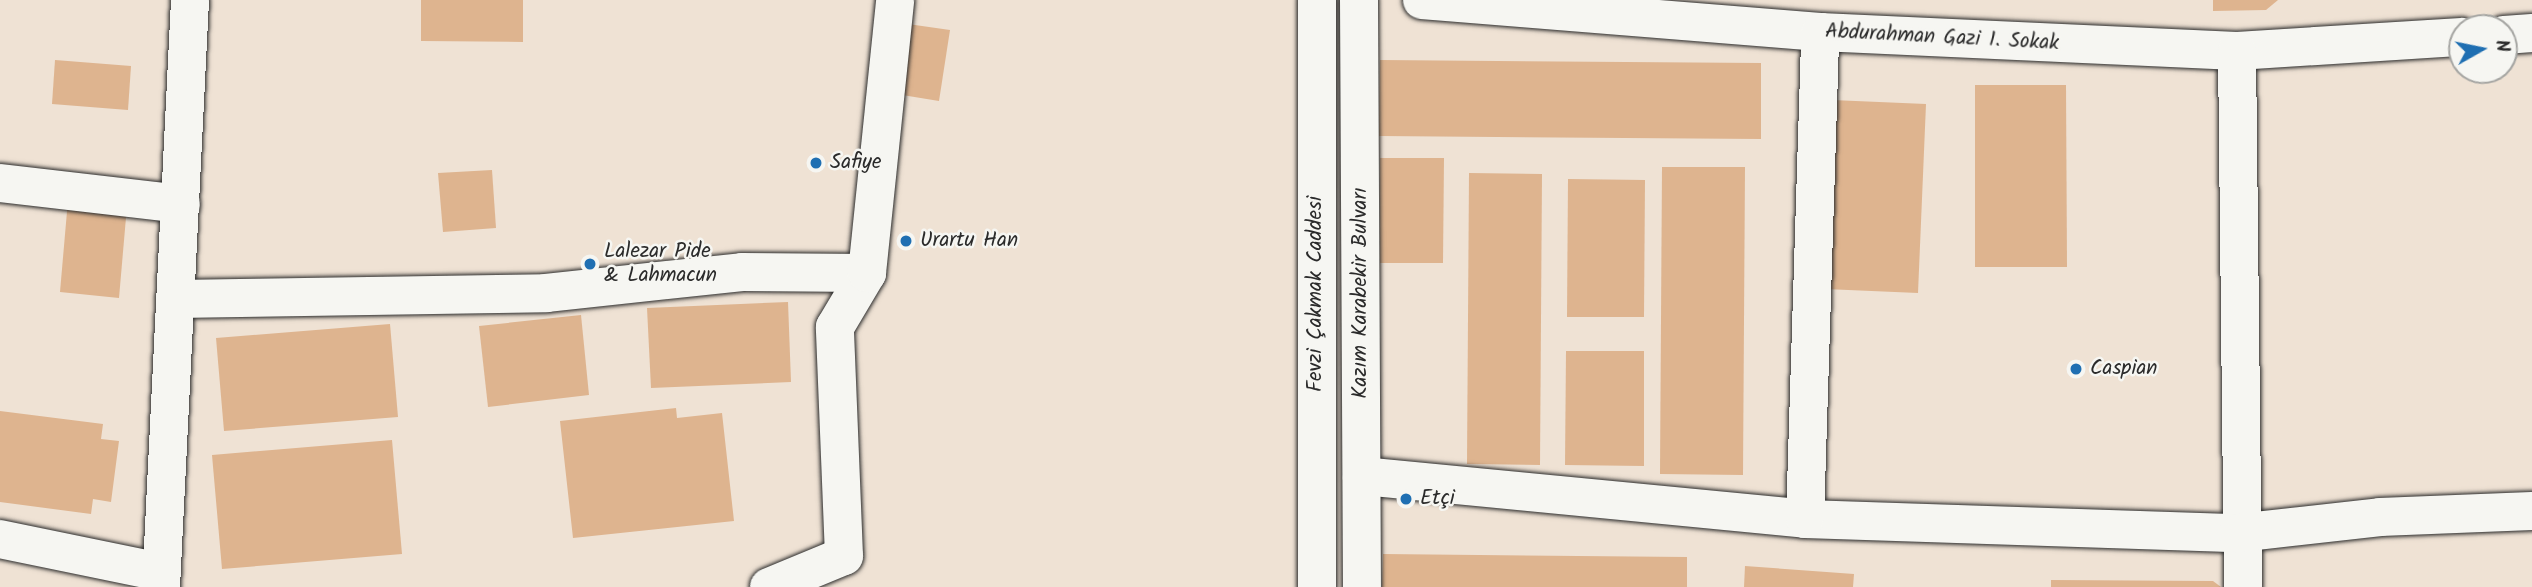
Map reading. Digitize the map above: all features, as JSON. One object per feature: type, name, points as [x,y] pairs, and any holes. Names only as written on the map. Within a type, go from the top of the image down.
[{"type":"street","points":[[0,539],[161,579],[190,0]]},
{"type":"street","points":[[769,587],[844,556],[835,327],[867,273],[895,0]]},
{"type":"street","name":"Fevzi Çakmak Caddesi","points":[[1317,0],[1317,587]]},
{"type":"street","name":"Kazım Karabekir Bulvarı","points":[[1359,0],[1362,587]]},
{"type":"street","name":"Abdurahman Gazi 1. Sokak","points":[[1422,0],[1820,32],[2237,51],[2448,38]]},
{"type":"street","points":[[1805,519],[1820,32]]},
{"type":"street","points":[[2237,51],[2238,533],[2243,587]]},
{"type":"street","points":[[0,183],[181,204]]},
{"type":"street","points":[[176,299],[545,293],[742,272],[867,273]]},
{"type":"street","points":[[1362,476],[1805,519],[2238,533],[2380,516],[2532,511]]},
{"type":"building","points":[[421,0],[523,0],[523,42],[421,41]]},
{"type":"building","points":[[2213,0],[2278,0],[2266,10],[2213,11]]},
{"type":"building","points":[[901,23],[950,30],[939,101],[890,93]]},
{"type":"building","points":[[55,60],[131,66],[128,110],[52,104]]},
{"type":"building","points":[[1380,60],[1761,63],[1761,139],[1379,136]]},
{"type":"building","points":[[1975,85],[2066,85],[2067,267],[1975,267]]},
{"type":"building","points":[[1832,100],[1926,104],[1918,293],[1825,289]]},
{"type":"building","points":[[1380,158],[1444,158],[1443,263],[1380,263]]},
{"type":"building","points":[[1662,167],[1745,167],[1743,475],[1660,474]]},
{"type":"building","points":[[492,170],[496,228],[443,232],[438,173]]},
{"type":"building","points":[[1469,173],[1542,174],[1540,465],[1467,464]]},
{"type":"building","points":[[1568,179],[1645,180],[1644,317],[1567,317]]},
{"type":"building","points":[[68,200],[127,206],[119,298],[60,292]]},
{"type":"building","points":[[788,302],[791,382],[651,388],[647,308]]},
{"type":"building","points":[[581,315],[589,395],[488,407],[479,326]]},
{"type":"building","points":[[390,324],[398,417],[224,431],[216,338]]},
{"type":"building","points":[[1566,351],[1644,351],[1644,466],[1565,465]]},
{"type":"building","points":[[676,408],[677,418],[722,413],[734,521],[573,538],[560,421]]},
{"type":"building","points":[[0,411],[103,424],[101,439],[119,441],[111,502],[93,499],[91,514],[0,502]]},
{"type":"building","points":[[392,440],[402,554],[222,569],[212,455]]},
{"type":"building","points":[[1383,554],[1687,557],[1687,587],[1382,587]]},
{"type":"building","points":[[1745,566],[1854,574],[1853,587],[1744,587]]},
{"type":"building","points":[[2051,580],[2213,581],[2221,587],[2051,587]]},
{"type":"place","name":"Safiye","points":[[816,163]]},
{"type":"place","name":"Urartu Han","points":[[906,241]]},
{"type":"place","name":"Lalezar Pide & Lahmacun","points":[[590,264]]},
{"type":"place","name":"Caspian","points":[[2076,369]]},
{"type":"place","name":"Etçi","points":[[1406,499]]}]
